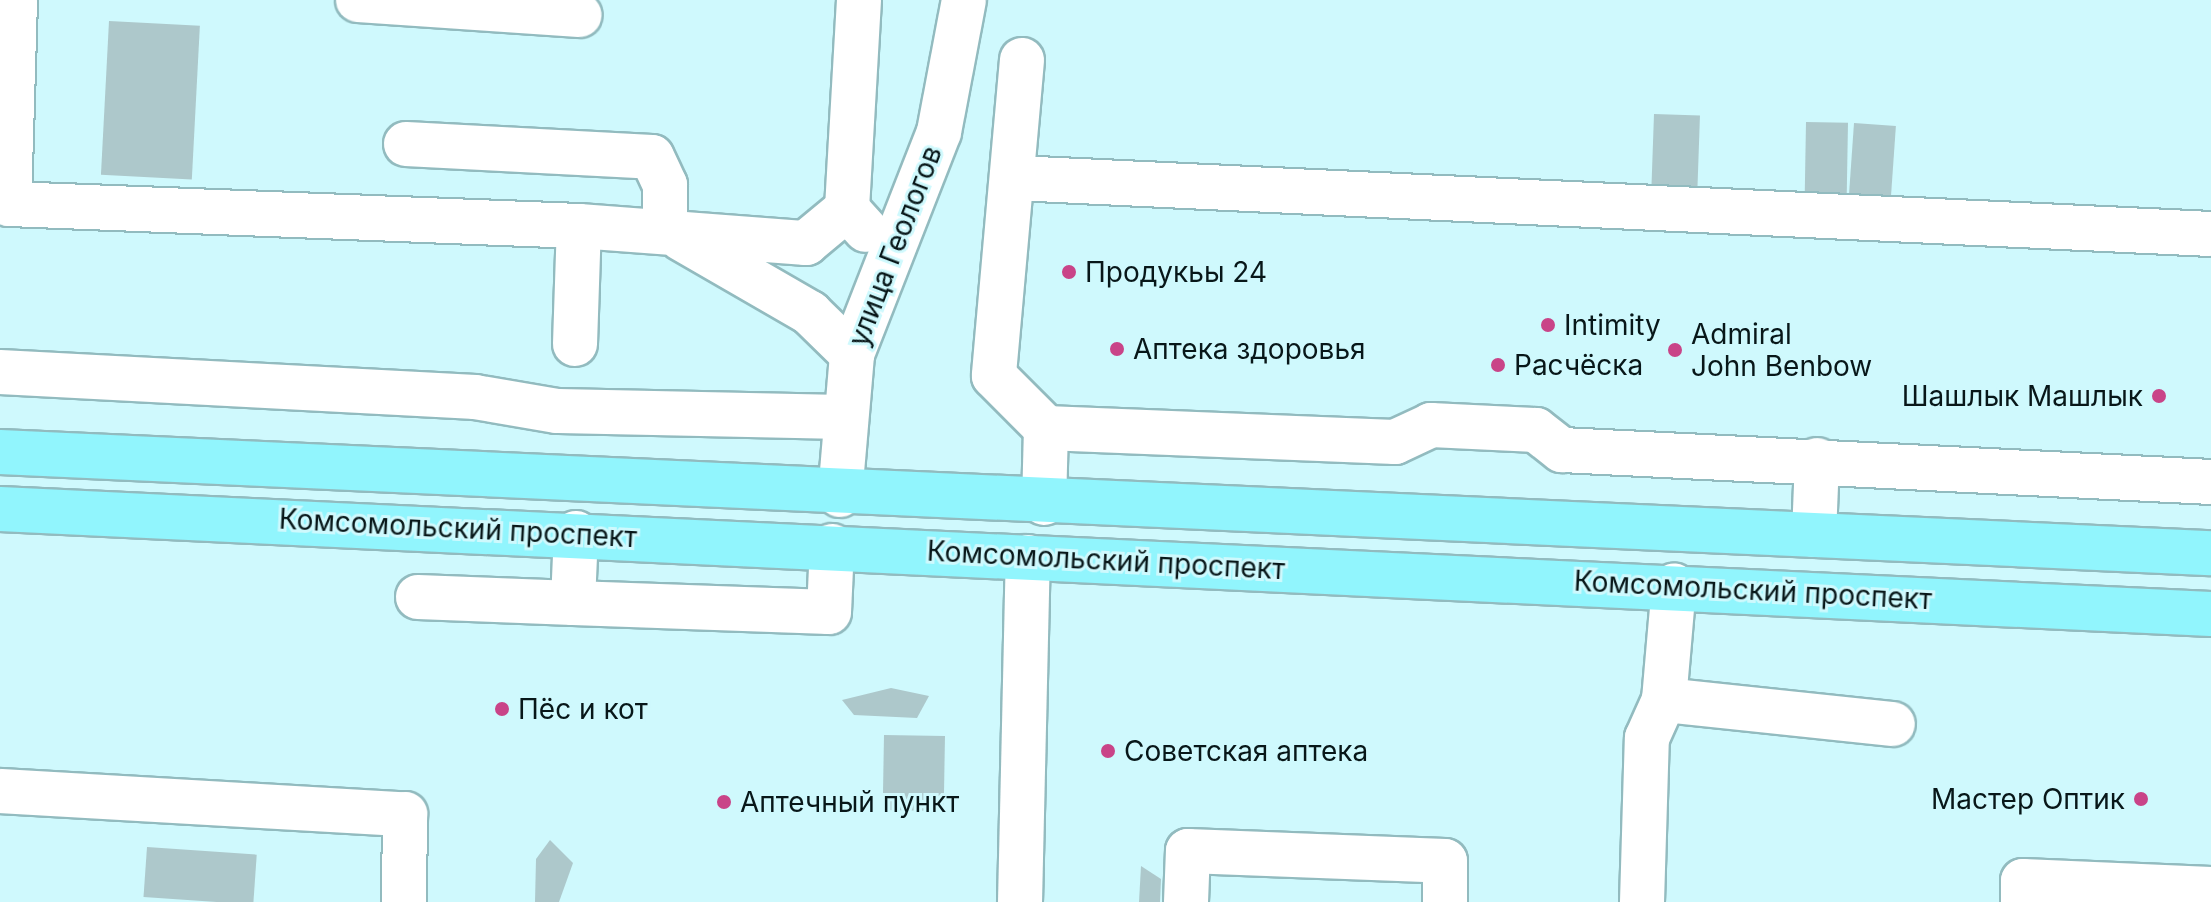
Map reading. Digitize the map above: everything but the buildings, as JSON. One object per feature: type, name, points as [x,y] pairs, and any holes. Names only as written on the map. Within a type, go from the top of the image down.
[{"type":"main road","name":"Комсомольский проспект","points":[[0,452],[840,495],[2211,553]]},
{"type":"main road","name":"Комсомольский проспект","points":[[0,509],[1674,585],[2211,614]]},
{"type":"main road","points":[[1257,567],[1259,511]]},
{"type":"street","points":[[15,0],[9,204],[579,226],[806,243]]},
{"type":"street","points":[[358,0],[579,15]]},
{"type":"street","points":[[790,300],[806,243],[847,209],[859,0]]},
{"type":"street","name":"улица Геологов","points":[[840,495],[852,354],[939,132],[964,0]]},
{"type":"street","points":[[1022,60],[1015,178],[995,305],[994,376],[1046,428],[1395,442],[1431,425],[1536,430],[1562,450],[1817,460],[2211,482]]},
{"type":"street","points":[[406,144],[652,157],[665,185],[665,231]]},
{"type":"street","points":[[1015,178],[2211,234]]},
{"type":"street","points":[[847,209],[892,253]]},
{"type":"street","points":[[575,344],[579,226]]},
{"type":"street","points":[[665,231],[790,300],[852,354]]},
{"type":"street","points":[[0,372],[475,397],[557,411],[845,417]]},
{"type":"street","points":[[1044,503],[1046,428]]},
{"type":"street","points":[[1814,535],[1817,460]]},
{"type":"street","points":[[573,603],[576,533]]},
{"type":"street","points":[[418,597],[829,612],[832,546]]},
{"type":"street","points":[[1020,902],[1028,557]]},
{"type":"street","points":[[1642,902],[1647,738],[1664,700],[1674,585]]},
{"type":"street","points":[[1664,700],[1893,724]]},
{"type":"street","points":[[0,791],[405,814],[404,902]]},
{"type":"street","points":[[1186,902],[1188,851],[1445,861],[1445,902]]},
{"type":"street","points":[[2023,902],[2023,881],[2211,889]]},
{"type":"shaded area","points":[[109,21],[200,26],[192,180],[101,175]]},
{"type":"shaded area","points":[[1654,114],[1700,116],[1697,189],[1651,187]]},
{"type":"shaded area","points":[[1806,122],[1848,123],[1847,195],[1805,194]]},
{"type":"shaded area","points":[[1854,123],[1896,126],[1891,199],[1849,196]]},
{"type":"shaded area","points":[[891,688],[929,696],[917,718],[854,715],[842,700]]},
{"type":"shaded area","points":[[884,735],[945,736],[944,811],[883,810]]},
{"type":"shaded area","points":[[550,840],[573,863],[559,902],[535,902],[536,859]]},
{"type":"shaded area","points":[[147,847],[257,855],[253,902],[144,897]]},
{"type":"shaded area","points":[[1141,866],[1161,879],[1160,902],[1139,902]]},
{"type":"place","name":"Продукьы 24","points":[[1069,272]]},
{"type":"place","name":"Intimity","points":[[1548,325]]},
{"type":"place","name":"Аптека здоровья","points":[[1117,349]]},
{"type":"place","name":"Admiral John Benbow","points":[[1675,350]]},
{"type":"place","name":"Расчёска","points":[[1498,365]]},
{"type":"place","name":"Шашлык Машлык","points":[[2159,396]]},
{"type":"place","name":"Пёс и кот","points":[[502,709]]},
{"type":"place","name":"Советская аптека","points":[[1108,751]]},
{"type":"place","name":"Мастер Оптик","points":[[2141,799]]},
{"type":"place","name":"Аптечный пункт","points":[[724,802]]}]
